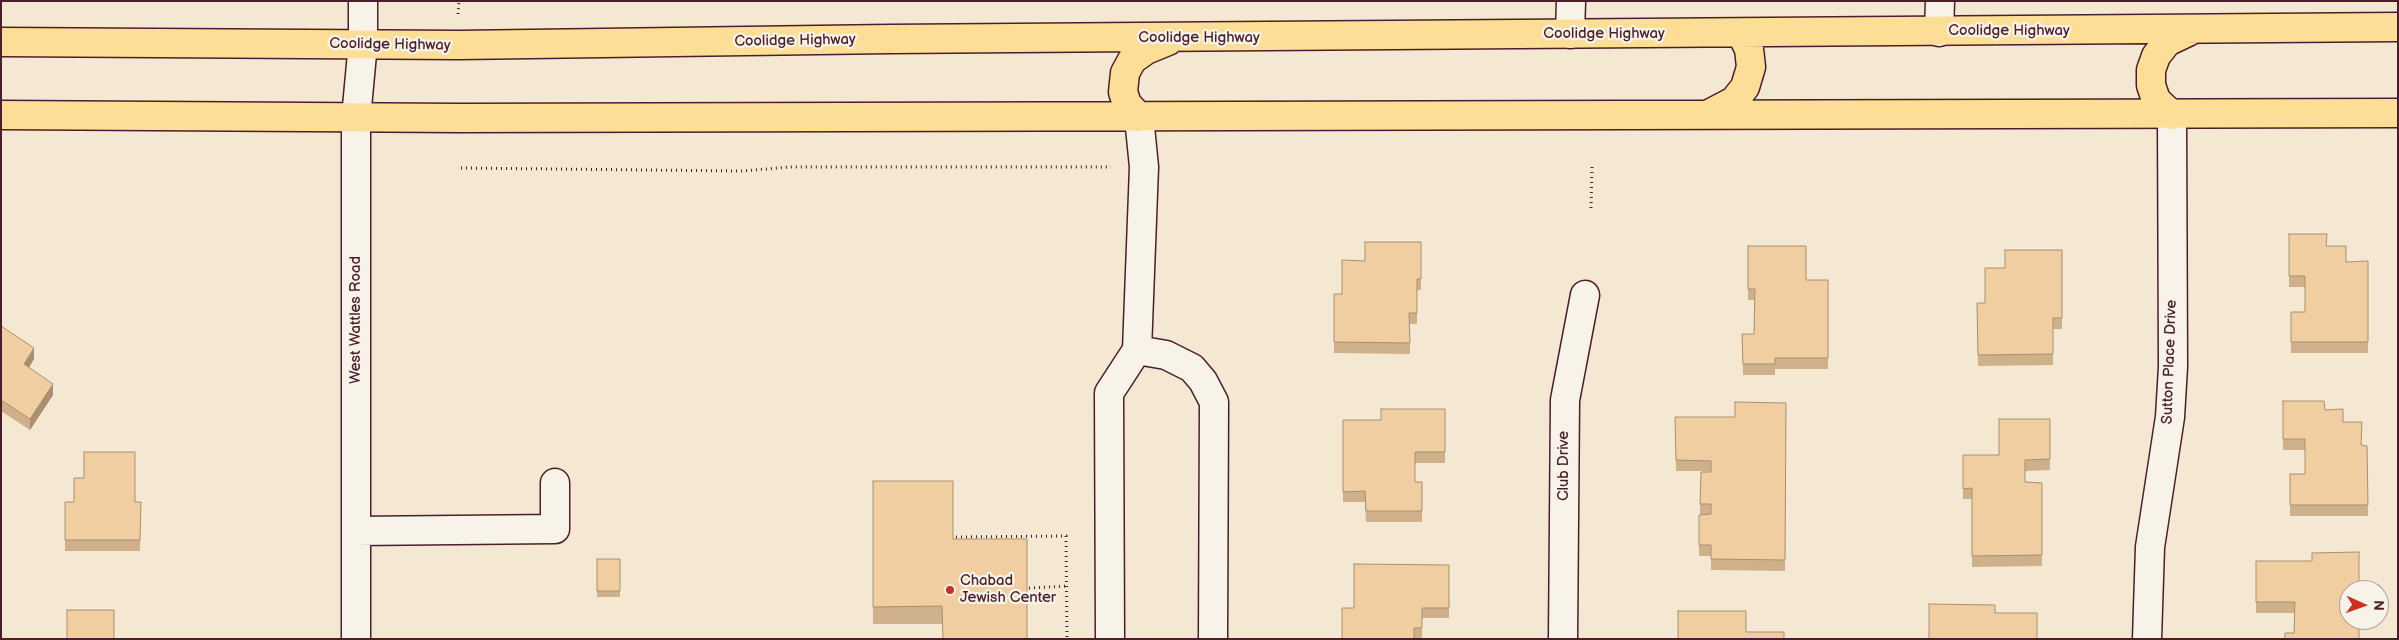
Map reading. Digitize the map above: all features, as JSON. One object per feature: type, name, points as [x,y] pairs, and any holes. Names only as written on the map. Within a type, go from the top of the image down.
[{"type":"main road","name":"Coolidge Highway","points":[[1,42],[459,46],[2398,27]]},
{"type":"main road","points":[[2172,114],[2156,100],[2151,85],[2151,70],[2156,56],[2167,42],[2192,30]]},
{"type":"main road","points":[[1711,113],[1734,100],[1745,87],[1751,67],[1749,49],[1741,33]]},
{"type":"main road","points":[[1139,117],[1127,104],[1123,92],[1125,73],[1132,60],[1146,50],[1176,38]]},
{"type":"main road","points":[[1,115],[356,118],[1139,117],[1711,113],[2398,113]]},
{"type":"street","name":"West Wattles Road","points":[[356,639],[356,118],[363,44],[363,1]]},
{"type":"street","points":[[1570,34],[1571,1]]},
{"type":"street","points":[[1939,32],[1940,1]]},
{"type":"street","name":"Sutton Place Drive","points":[[2146,639],[2150,547],[2170,417],[2173,367],[2172,114]]},
{"type":"street","points":[[1110,639],[1109,393],[1137,350],[1144,167],[1139,117]]},
{"type":"street","name":"Club Drive","points":[[1563,639],[1565,400],[1585,295]]},
{"type":"street","points":[[1137,350],[1166,355],[1192,368],[1203,381],[1214,402],[1213,639]]},
{"type":"street","points":[[356,531],[555,529],[555,483]]},
{"type":"path","points":[[461,168],[742,171],[790,167],[1144,167]]},
{"type":"path","points":[[1591,208],[1592,167]]},
{"type":"path","points":[[956,537],[1066,536],[1068,639]]},
{"type":"path","points":[[1029,588],[1067,586]]},
{"type":"building","points":[[2289,234],[2327,234],[2326,246],[2346,246],[2346,262],[2368,261],[2368,342],[2291,342],[2291,312],[2305,312],[2305,276],[2289,276]]},
{"type":"building","points":[[1365,242],[1421,242],[1421,279],[1417,279],[1417,313],[1409,313],[1410,343],[1334,342],[1334,294],[1342,294],[1342,260],[1365,261]]},
{"type":"building","points":[[1748,246],[1806,246],[1806,280],[1828,280],[1828,358],[1775,358],[1775,364],[1743,364],[1742,334],[1754,334],[1755,289],[1748,289]]},
{"type":"building","points":[[2005,250],[2062,250],[2062,318],[2053,318],[2053,354],[1978,355],[1977,303],[1985,303],[1985,268],[2005,268]]},
{"type":"building","points":[[1,326],[34,348],[24,364],[53,384],[30,419],[1,400]]},
{"type":"building","points":[[2283,401],[2324,401],[2325,410],[2343,409],[2343,422],[2362,422],[2361,445],[2367,446],[2368,505],[2290,505],[2290,474],[2305,474],[2305,439],[2283,439]]},
{"type":"building","points":[[1735,402],[1786,403],[1785,560],[1711,559],[1711,545],[1699,545],[1699,515],[1711,514],[1711,504],[1700,504],[1701,472],[1711,472],[1711,461],[1676,460],[1675,417],[1735,417]]},
{"type":"building","points":[[1381,409],[1445,409],[1445,452],[1415,452],[1415,482],[1422,482],[1422,511],[1366,511],[1365,491],[1343,492],[1343,420],[1381,420]]},
{"type":"building","points":[[1999,419],[2050,419],[2050,459],[2025,460],[2025,482],[2042,483],[2042,555],[1972,556],[1972,488],[1963,489],[1963,455],[1999,455]]},
{"type":"building","points":[[84,452],[135,452],[135,502],[141,502],[140,540],[65,540],[65,502],[74,502],[74,478],[84,478]]},
{"type":"building","name":"Chabad Jewish Center","points":[[873,481],[953,481],[953,539],[1027,539],[1027,639],[943,639],[942,606],[873,607]]},
{"type":"building","points":[[2359,552],[2359,580],[2339,580],[2339,630],[2359,630],[2359,639],[2285,639],[2285,633],[2294,633],[2295,602],[2256,602],[2256,561],[2312,561],[2312,553]]},
{"type":"building","points":[[597,559],[620,559],[620,591],[597,591]]},
{"type":"building","points":[[1354,564],[1449,565],[1449,608],[1422,608],[1422,628],[1414,628],[1414,639],[1342,639],[1342,608],[1354,608]]},
{"type":"building","points":[[1929,604],[1995,605],[1995,613],[2037,613],[2037,639],[1929,639]]},
{"type":"building","points":[[67,610],[114,610],[114,639],[67,639]]},
{"type":"building","points":[[1678,611],[1746,611],[1746,632],[1784,632],[1784,639],[1678,639]]},
{"type":"place","name":"Chabad Jewish Center","points":[[950,590]]}]
